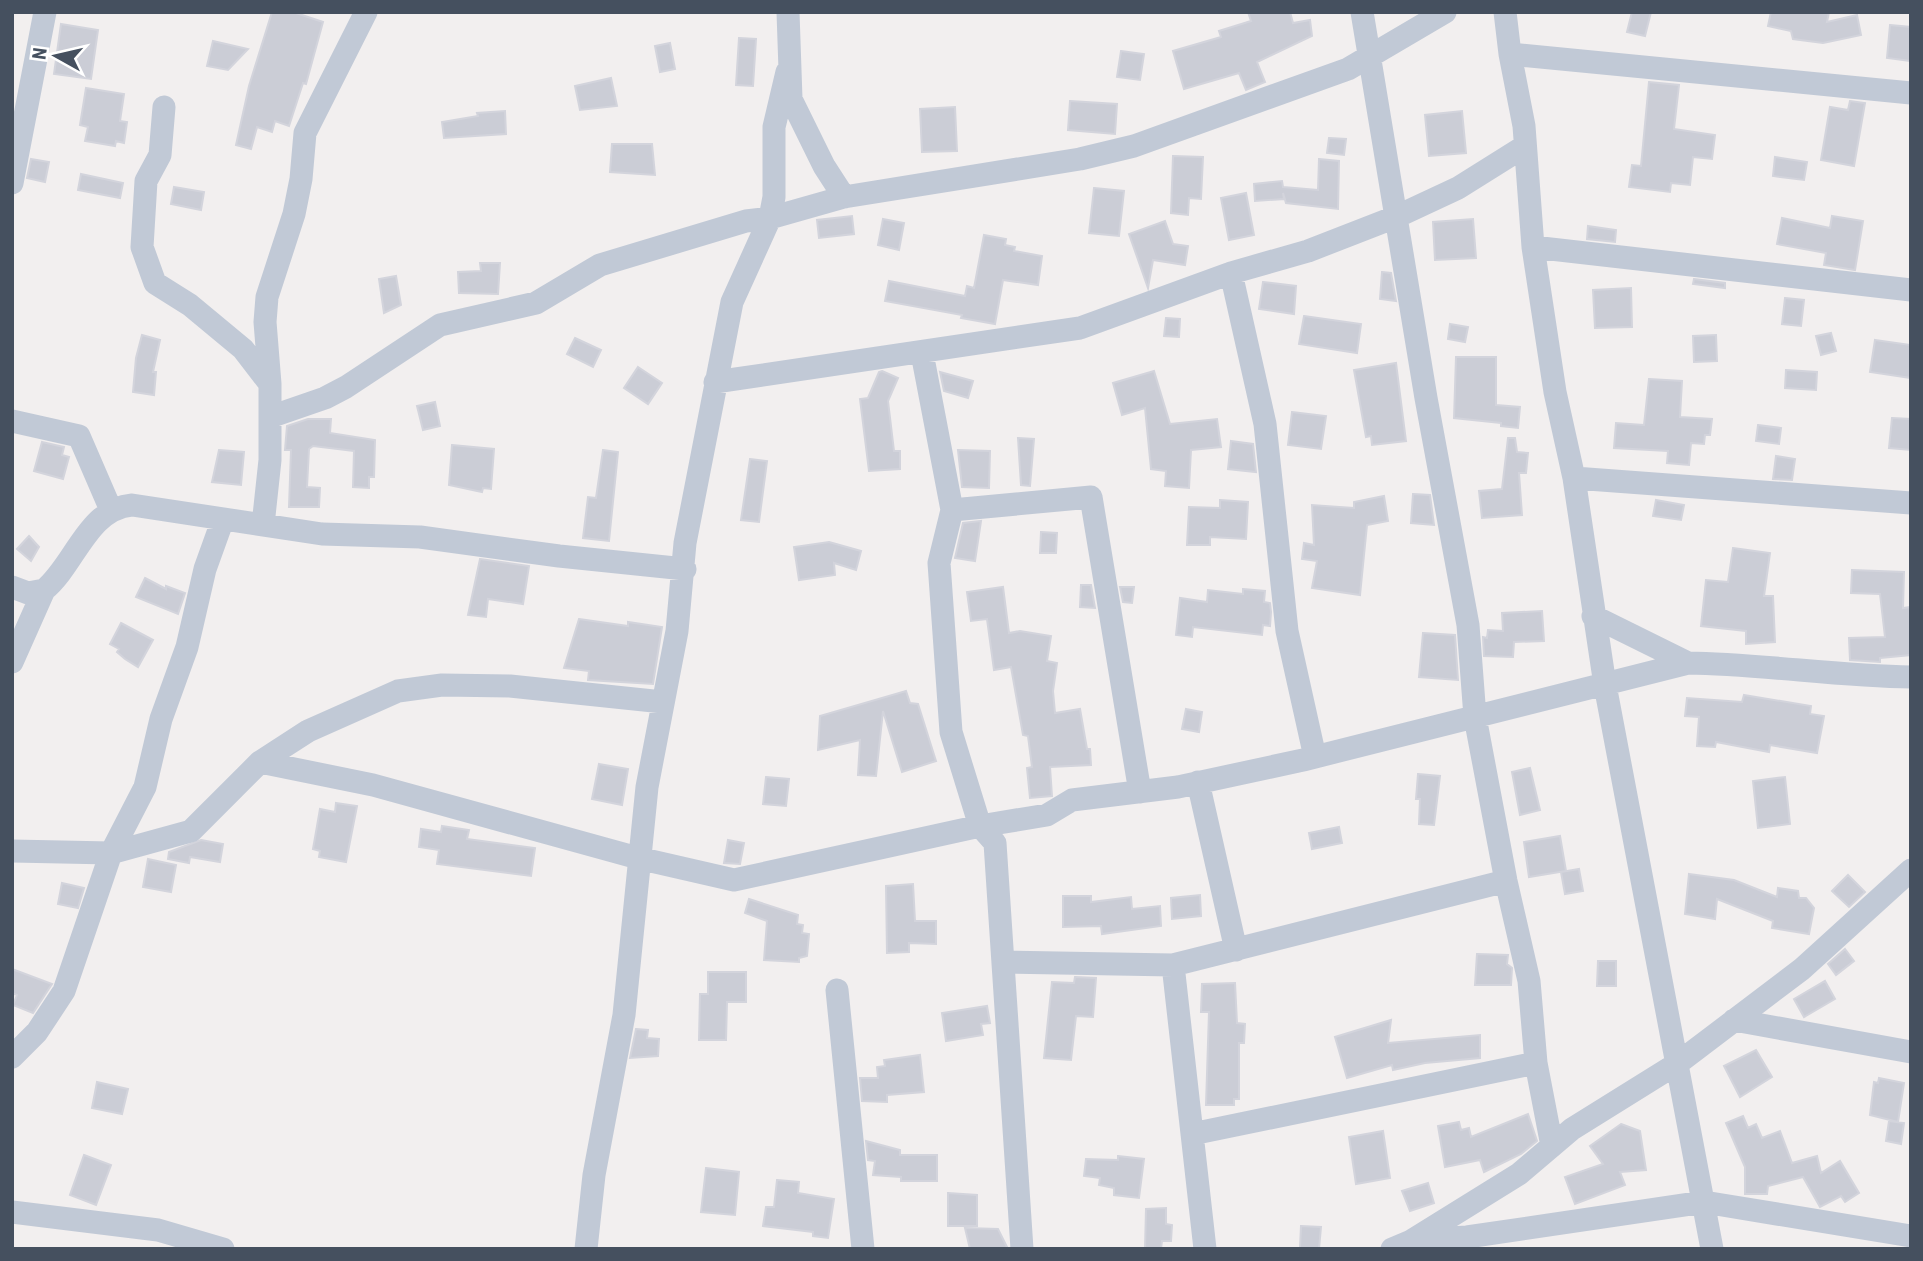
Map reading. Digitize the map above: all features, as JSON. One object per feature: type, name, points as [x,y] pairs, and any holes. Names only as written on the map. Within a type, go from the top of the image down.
[{"type":"street","points":[[12,183],[46,12]]},
{"type":"street","points":[[263,525],[270,460],[266,304],[294,214],[301,179],[302,143],[366,12]]},
{"type":"street","points":[[788,12],[791,99],[824,166],[844,197]]},
{"type":"street","points":[[1362,12],[1398,216],[1426,398],[1468,625],[1475,717],[1506,881],[1529,981],[1536,1063],[1552,1146]]},
{"type":"street","points":[[270,416],[325,398],[346,387],[440,325],[536,303],[600,265],[746,221],[770,218],[844,197],[1080,159],[1134,146],[1348,69],[1445,12]]},
{"type":"street","points":[[1505,12],[1525,146],[1533,247],[1555,392],[1574,478],[1605,685],[1712,1249]]},
{"type":"street","points":[[1510,54],[1911,93]]},
{"type":"street","points":[[586,1249],[594,1175],[624,1015],[648,779],[685,569],[685,543],[732,302],[770,218],[774,197],[774,127],[788,72]]},
{"type":"street","points":[[164,107],[160,155],[146,181],[142,247],[155,284],[190,306],[243,349],[270,384]]},
{"type":"street","points":[[715,382],[1080,328],[1231,273],[1308,251],[1398,216],[1458,188],[1525,146]]},
{"type":"street","points":[[1533,247],[1911,290]]},
{"type":"street","points":[[1231,273],[1265,424],[1287,631],[1315,757]]},
{"type":"street","points":[[922,353],[951,510],[939,563],[951,732],[980,826],[995,843],[1022,1249]]},
{"type":"street","points":[[12,421],[79,436],[111,510]]},
{"type":"street","points":[[1574,478],[1911,503]]},
{"type":"street","points":[[951,510],[1091,497],[1140,792]]},
{"type":"street","points":[[12,662],[44,590],[94,525],[111,510],[132,505],[340,535],[420,537],[559,556],[685,569]]},
{"type":"street","points":[[12,1057],[37,1032],[64,991],[111,853],[148,779],[161,719],[187,646],[205,569],[223,519]]},
{"type":"street","points":[[12,587],[27,593],[44,590]]},
{"type":"street","points":[[1593,616],[1688,663]]},
{"type":"street","points":[[260,762],[373,785],[638,859],[734,880],[980,826],[1047,815],[1072,800],[1198,782],[1315,757],[1688,663],[1741,664],[1807,672],[1911,677]]},
{"type":"street","points":[[12,850],[111,853],[191,831],[260,762],[308,732],[380,697],[431,687],[510,686],[663,702]]},
{"type":"street","points":[[1198,782],[1236,950]]},
{"type":"street","points":[[1401,1245],[1519,1174],[1572,1129],[1678,1063],[1802,969],[1910,872]]},
{"type":"street","points":[[1004,962],[1174,965],[1506,881]]},
{"type":"street","points":[[1174,965],[1205,1249]]},
{"type":"street","points":[[837,990],[863,1249]]},
{"type":"street","points":[[1734,1020],[1911,1052]]},
{"type":"street","points":[[1192,1134],[1536,1063]]},
{"type":"street","points":[[1401,1245],[1704,1202],[1911,1236]]},
{"type":"street","points":[[12,1212],[158,1230],[223,1249]]},
{"type":"building","points":[[272,12],[293,12],[323,22],[306,84],[303,83],[289,126],[275,121],[272,132],[257,127],[251,149],[236,145],[249,86]]},
{"type":"building","points":[[1248,12],[1290,12],[1293,23],[1310,20],[1312,36],[1257,62],[1265,82],[1246,90],[1239,73],[1184,89],[1173,51],[1221,37],[1219,31],[1251,21]]},
{"type":"building","points":[[1632,12],[1651,12],[1645,36],[1627,32]]},
{"type":"building","points":[[1771,12],[1829,12],[1827,22],[1857,15],[1861,35],[1823,43],[1793,39],[1791,31],[1768,26]]},
{"type":"building","points":[[61,24],[98,30],[91,79],[54,74]]},
{"type":"building","points":[[1890,25],[1911,27],[1911,61],[1887,58]]},
{"type":"building","points":[[739,38],[756,39],[753,86],[736,85]]},
{"type":"building","points":[[213,41],[248,49],[228,70],[207,66]]},
{"type":"building","points":[[670,43],[675,69],[660,72],[655,46]]},
{"type":"building","points":[[1121,51],[1144,54],[1140,80],[1117,77]]},
{"type":"building","points":[[611,78],[617,106],[580,110],[575,86]]},
{"type":"building","points":[[1649,82],[1679,85],[1674,129],[1715,135],[1712,159],[1693,157],[1690,185],[1671,183],[1670,192],[1629,187],[1632,165],[1641,166]]},
{"type":"building","points":[[86,88],[124,94],[120,121],[127,122],[124,143],[116,141],[115,146],[85,141],[88,127],[80,125]]},
{"type":"building","points":[[1070,101],[1117,104],[1115,134],[1068,130]]},
{"type":"building","points":[[1850,101],[1865,103],[1854,166],[1821,160],[1830,107],[1848,110]]},
{"type":"building","points":[[955,107],[957,151],[922,152],[920,109]]},
{"type":"building","points":[[505,111],[506,134],[444,138],[442,122],[478,116],[477,113]]},
{"type":"building","points":[[1462,111],[1466,153],[1429,156],[1425,115]]},
{"type":"building","points":[[1329,138],[1346,139],[1344,155],[1327,153]]},
{"type":"building","points":[[612,144],[652,144],[655,175],[610,172]]},
{"type":"building","points":[[1173,156],[1203,157],[1201,199],[1189,198],[1188,215],[1171,213]]},
{"type":"building","points":[[1775,157],[1807,162],[1804,180],[1773,176]]},
{"type":"building","points":[[31,159],[49,162],[45,182],[27,178]]},
{"type":"building","points":[[1319,159],[1339,161],[1338,209],[1286,203],[1283,193],[1284,199],[1255,201],[1254,184],[1282,181],[1283,187],[1318,190]]},
{"type":"building","points":[[81,174],[123,183],[120,198],[78,190]]},
{"type":"building","points":[[174,187],[204,192],[201,210],[171,204]]},
{"type":"building","points":[[1094,188],[1124,191],[1119,236],[1089,233]]},
{"type":"building","points":[[1246,193],[1254,235],[1229,240],[1221,198]]},
{"type":"building","points":[[852,216],[854,234],[819,238],[817,220]]},
{"type":"building","points":[[1832,216],[1863,221],[1855,270],[1824,265],[1826,253],[1777,244],[1782,218],[1830,228]]},
{"type":"building","points":[[883,219],[904,223],[899,250],[878,245]]},
{"type":"building","points":[[1473,219],[1476,258],[1435,260],[1433,222]]},
{"type":"building","points":[[1165,221],[1173,244],[1188,246],[1185,265],[1153,260],[1148,288],[1129,234]]},
{"type":"building","points":[[1588,226],[1616,230],[1615,242],[1587,239]]},
{"type":"building","points":[[984,235],[1006,239],[1005,245],[1015,247],[1014,251],[1042,256],[1038,285],[1003,280],[995,324],[885,301],[889,281],[965,296],[967,286],[974,288]]},
{"type":"building","points":[[480,263],[500,263],[498,294],[459,293],[458,272],[481,271]]},
{"type":"building","points":[[1382,272],[1391,273],[1396,301],[1380,299]]},
{"type":"building","points":[[396,276],[401,305],[384,313],[379,279]]},
{"type":"building","points":[[1694,279],[1725,283],[1725,288],[1693,284]]},
{"type":"building","points":[[1263,282],[1296,286],[1294,314],[1259,309]]},
{"type":"building","points":[[1631,288],[1632,327],[1595,328],[1593,290]]},
{"type":"building","points":[[1785,298],[1804,300],[1801,326],[1782,324]]},
{"type":"building","points":[[1304,316],[1361,324],[1357,353],[1299,344]]},
{"type":"building","points":[[1166,318],[1180,319],[1179,337],[1164,336]]},
{"type":"building","points":[[1450,324],[1468,327],[1465,342],[1448,339]]},
{"type":"building","points":[[1831,333],[1836,351],[1821,355],[1816,336]]},
{"type":"building","points":[[142,335],[160,340],[153,372],[156,372],[154,395],[133,392],[136,358]]},
{"type":"building","points":[[1716,335],[1717,361],[1694,362],[1693,336]]},
{"type":"building","points":[[575,338],[601,350],[593,367],[567,354]]},
{"type":"building","points":[[1875,340],[1911,345],[1911,378],[1870,372]]},
{"type":"building","points":[[1456,357],[1496,357],[1496,405],[1520,407],[1518,428],[1501,426],[1501,423],[1454,418]]},
{"type":"building","points":[[1396,363],[1406,441],[1372,445],[1371,436],[1366,437],[1354,370]]},
{"type":"building","points":[[638,367],[662,383],[648,404],[624,388]]},
{"type":"building","points":[[1786,370],[1817,372],[1816,390],[1785,388]]},
{"type":"building","points":[[1154,371],[1170,424],[1217,419],[1221,447],[1191,450],[1189,488],[1165,486],[1166,471],[1151,469],[1145,408],[1122,415],[1113,383]]},
{"type":"building","points":[[879,372],[898,378],[888,401],[894,451],[900,451],[900,469],[869,471],[860,399],[868,398]]},
{"type":"building","points":[[940,372],[973,381],[968,398],[944,391]]},
{"type":"building","points":[[1649,379],[1682,381],[1680,417],[1712,419],[1710,435],[1705,435],[1704,444],[1691,443],[1689,465],[1667,463],[1668,451],[1614,448],[1616,423],[1644,425]]},
{"type":"building","points":[[435,402],[440,426],[423,430],[417,406]]},
{"type":"building","points":[[1292,412],[1326,416],[1321,449],[1288,445]]},
{"type":"building","points":[[1892,418],[1911,419],[1911,450],[1889,448]]},
{"type":"building","points":[[308,419],[331,419],[330,433],[375,440],[374,477],[369,477],[369,488],[353,487],[354,451],[313,446],[309,449],[307,487],[320,488],[319,507],[289,507],[291,450],[285,450],[287,426]]},
{"type":"building","points":[[1758,425],[1781,428],[1779,444],[1756,441]]},
{"type":"building","points":[[1018,438],[1034,439],[1030,486],[1021,485]]},
{"type":"building","points":[[1508,438],[1515,438],[1517,452],[1528,453],[1526,473],[1519,473],[1522,515],[1482,518],[1479,491],[1502,489]]},
{"type":"building","points":[[1231,441],[1253,444],[1256,472],[1228,469]]},
{"type":"building","points":[[42,442],[64,447],[62,455],[69,457],[63,479],[34,471]]},
{"type":"building","points":[[452,445],[494,449],[491,489],[483,488],[482,492],[449,485]]},
{"type":"building","points":[[219,450],[244,452],[241,485],[212,482]]},
{"type":"building","points":[[603,450],[618,452],[609,541],[583,538],[588,497],[596,498]]},
{"type":"building","points":[[958,450],[990,451],[989,488],[962,487]]},
{"type":"building","points":[[1776,456],[1795,459],[1792,480],[1773,479]]},
{"type":"building","points":[[750,459],[767,461],[759,522],[741,520]]},
{"type":"building","points":[[1413,494],[1430,495],[1434,525],[1411,523]]},
{"type":"building","points":[[1384,496],[1388,521],[1367,525],[1360,595],[1312,588],[1317,561],[1302,559],[1304,543],[1314,545],[1312,505],[1354,508],[1354,502]]},
{"type":"building","points":[[1220,500],[1248,502],[1246,539],[1210,537],[1210,545],[1187,545],[1189,507],[1220,508]]},
{"type":"building","points":[[1656,500],[1684,505],[1681,520],[1653,516]]},
{"type":"building","points":[[981,521],[975,561],[955,558],[963,523]]},
{"type":"building","points":[[1041,532],[1057,533],[1056,553],[1040,553]]},
{"type":"building","points":[[29,536],[39,547],[31,561],[17,549]]},
{"type":"building","points":[[829,542],[861,551],[856,570],[834,563],[835,575],[799,580],[794,547]]},
{"type":"building","points":[[1733,548],[1770,553],[1764,596],[1773,596],[1775,642],[1746,644],[1746,631],[1701,626],[1706,580],[1728,582]]},
{"type":"building","points":[[480,559],[529,566],[523,604],[488,599],[486,617],[468,615]]},
{"type":"building","points":[[1852,570],[1904,572],[1903,608],[1911,607],[1911,655],[1880,658],[1880,662],[1850,660],[1849,638],[1885,637],[1880,594],[1851,593]]},
{"type":"building","points":[[145,578],[166,589],[166,586],[185,593],[178,614],[136,597]]},
{"type":"building","points":[[1081,585],[1091,585],[1095,608],[1080,607]]},
{"type":"building","points":[[1003,587],[1009,633],[1020,631],[1051,636],[1047,661],[1057,663],[1053,691],[1055,713],[1080,709],[1087,749],[1090,749],[1091,765],[1050,767],[1052,796],[1030,798],[1027,768],[1032,767],[1028,736],[1023,735],[1011,667],[994,670],[987,619],[971,621],[967,592]]},
{"type":"building","points":[[1120,587],[1134,587],[1132,603],[1123,602]]},
{"type":"building","points":[[1243,589],[1265,591],[1264,602],[1270,603],[1270,626],[1263,625],[1262,635],[1193,627],[1192,637],[1176,635],[1180,598],[1207,602],[1208,590],[1243,594]]},
{"type":"building","points":[[1542,611],[1544,641],[1514,642],[1513,657],[1484,656],[1483,637],[1487,638],[1488,630],[1503,631],[1502,613]]},
{"type":"building","points":[[579,619],[628,626],[628,622],[662,627],[653,684],[588,680],[589,671],[564,668]]},
{"type":"building","points":[[121,623],[153,640],[138,667],[110,644]]},
{"type":"building","points":[[1423,633],[1455,635],[1458,680],[1419,677]]},
{"type":"building","points":[[906,691],[910,703],[918,704],[936,761],[902,772],[883,711],[876,776],[858,775],[860,740],[818,750],[820,716]]},
{"type":"building","points":[[1744,695],[1811,706],[1810,714],[1824,716],[1817,753],[1770,745],[1769,752],[1716,742],[1715,747],[1697,746],[1699,717],[1685,716],[1687,698],[1742,702]]},
{"type":"building","points":[[1186,709],[1202,712],[1199,732],[1182,729]]},
{"type":"building","points":[[599,764],[628,769],[622,805],[592,799]]},
{"type":"building","points":[[1530,768],[1540,810],[1520,815],[1512,772]]},
{"type":"building","points":[[1418,774],[1440,776],[1434,825],[1419,824],[1420,799],[1416,799]]},
{"type":"building","points":[[766,777],[789,779],[786,806],[763,804]]},
{"type":"building","points":[[1785,777],[1790,824],[1758,828],[1753,781]]},
{"type":"building","points":[[336,803],[357,806],[346,862],[319,857],[320,851],[313,849],[320,809],[335,812]]},
{"type":"building","points":[[442,826],[469,830],[467,839],[535,848],[531,876],[437,864],[439,850],[419,847],[421,829],[441,832]]},
{"type":"building","points":[[1339,827],[1342,843],[1312,849],[1309,833]]},
{"type":"building","points":[[1560,836],[1566,871],[1529,877],[1524,842]]},
{"type":"building","points":[[201,840],[223,844],[220,862],[190,857],[189,863],[168,859],[169,852]]},
{"type":"building","points":[[728,840],[744,843],[740,864],[724,863]]},
{"type":"building","points":[[148,859],[176,865],[171,892],[143,887]]},
{"type":"building","points":[[1579,869],[1583,891],[1565,894],[1561,872]]},
{"type":"building","points":[[1689,874],[1734,880],[1777,897],[1778,888],[1798,891],[1799,898],[1806,898],[1814,908],[1809,934],[1772,928],[1773,921],[1717,899],[1715,919],[1685,914]]},
{"type":"building","points":[[1848,875],[1865,892],[1849,907],[1832,891]]},
{"type":"building","points":[[62,883],[84,888],[78,908],[58,904]]},
{"type":"building","points":[[913,884],[915,921],[936,921],[936,944],[909,943],[909,952],[887,953],[886,886]]},
{"type":"building","points":[[1200,895],[1201,916],[1172,919],[1171,898]]},
{"type":"building","points":[[1063,896],[1091,896],[1091,902],[1131,897],[1132,909],[1160,906],[1161,926],[1102,934],[1101,926],[1063,927]]},
{"type":"building","points":[[749,899],[798,915],[797,924],[803,925],[802,933],[809,934],[807,956],[799,958],[799,962],[764,960],[767,921],[745,913]]},
{"type":"building","points":[[1845,949],[1854,961],[1836,975],[1828,964]]},
{"type":"building","points":[[1477,954],[1508,955],[1507,964],[1512,968],[1511,985],[1475,985]]},
{"type":"building","points":[[1598,961],[1616,961],[1616,986],[1597,986]]},
{"type":"building","points":[[12,969],[52,984],[33,1013],[13,1005],[17,995],[12,993]]},
{"type":"building","points":[[708,972],[746,972],[746,1002],[727,1002],[726,1040],[699,1040],[700,994],[708,994]]},
{"type":"building","points":[[1075,977],[1096,978],[1093,1017],[1076,1016],[1071,1060],[1044,1058],[1052,982],[1074,983]]},
{"type":"building","points":[[1825,981],[1835,999],[1804,1017],[1794,999]]},
{"type":"building","points":[[1235,983],[1237,1023],[1245,1024],[1244,1043],[1239,1043],[1239,1099],[1234,1099],[1234,1105],[1206,1105],[1209,1012],[1201,1012],[1202,984]]},
{"type":"building","points":[[987,1006],[990,1023],[981,1024],[983,1035],[946,1041],[942,1013]]},
{"type":"building","points":[[1391,1020],[1388,1043],[1480,1035],[1480,1058],[1425,1063],[1393,1070],[1392,1065],[1347,1078],[1335,1037]]},
{"type":"building","points":[[636,1029],[648,1030],[647,1038],[659,1039],[658,1056],[630,1058]]},
{"type":"building","points":[[1756,1050],[1772,1077],[1740,1097],[1724,1066]]},
{"type":"building","points":[[920,1055],[924,1092],[887,1095],[887,1102],[862,1101],[860,1078],[878,1078],[877,1067],[885,1066],[884,1060]]},
{"type":"building","points":[[1879,1078],[1904,1083],[1898,1122],[1870,1115],[1874,1082],[1878,1083]]},
{"type":"building","points":[[97,1082],[128,1089],[122,1114],[92,1108]]},
{"type":"building","points":[[1528,1114],[1537,1141],[1521,1154],[1484,1172],[1480,1160],[1445,1167],[1438,1126],[1459,1122],[1461,1130],[1469,1128],[1471,1137]]},
{"type":"building","points":[[1743,1116],[1748,1128],[1756,1124],[1762,1138],[1780,1131],[1792,1163],[1817,1156],[1821,1173],[1840,1161],[1859,1193],[1845,1202],[1841,1196],[1820,1207],[1803,1177],[1768,1186],[1767,1194],[1745,1194],[1745,1167],[1726,1123]]},
{"type":"building","points":[[1889,1121],[1904,1123],[1901,1144],[1886,1141]]},
{"type":"building","points":[[1621,1124],[1640,1131],[1646,1170],[1620,1172],[1625,1185],[1575,1204],[1565,1177],[1603,1164],[1590,1146]]},
{"type":"building","points":[[1383,1131],[1390,1178],[1356,1184],[1349,1137]]},
{"type":"building","points":[[866,1141],[900,1150],[900,1155],[937,1155],[937,1181],[901,1181],[901,1177],[873,1175],[875,1161],[868,1160]]},
{"type":"building","points":[[84,1155],[111,1165],[96,1205],[70,1195]]},
{"type":"building","points":[[1118,1156],[1144,1159],[1139,1198],[1114,1195],[1114,1188],[1099,1185],[1100,1178],[1084,1176],[1086,1159],[1118,1160]]},
{"type":"building","points":[[706,1168],[739,1172],[735,1215],[701,1212]]},
{"type":"building","points":[[777,1180],[799,1182],[798,1193],[834,1199],[828,1238],[813,1236],[813,1232],[763,1226],[766,1207],[774,1207]]},
{"type":"building","points":[[1428,1183],[1434,1203],[1410,1211],[1402,1191]]},
{"type":"building","points":[[948,1193],[977,1195],[977,1226],[948,1226]]},
{"type":"building","points":[[1166,1208],[1166,1224],[1172,1225],[1171,1241],[1162,1241],[1161,1249],[1145,1249],[1146,1209]]},
{"type":"building","points":[[1301,1226],[1321,1227],[1319,1249],[1300,1248]]},
{"type":"building","points":[[965,1228],[998,1229],[1008,1249],[970,1249]]}]
